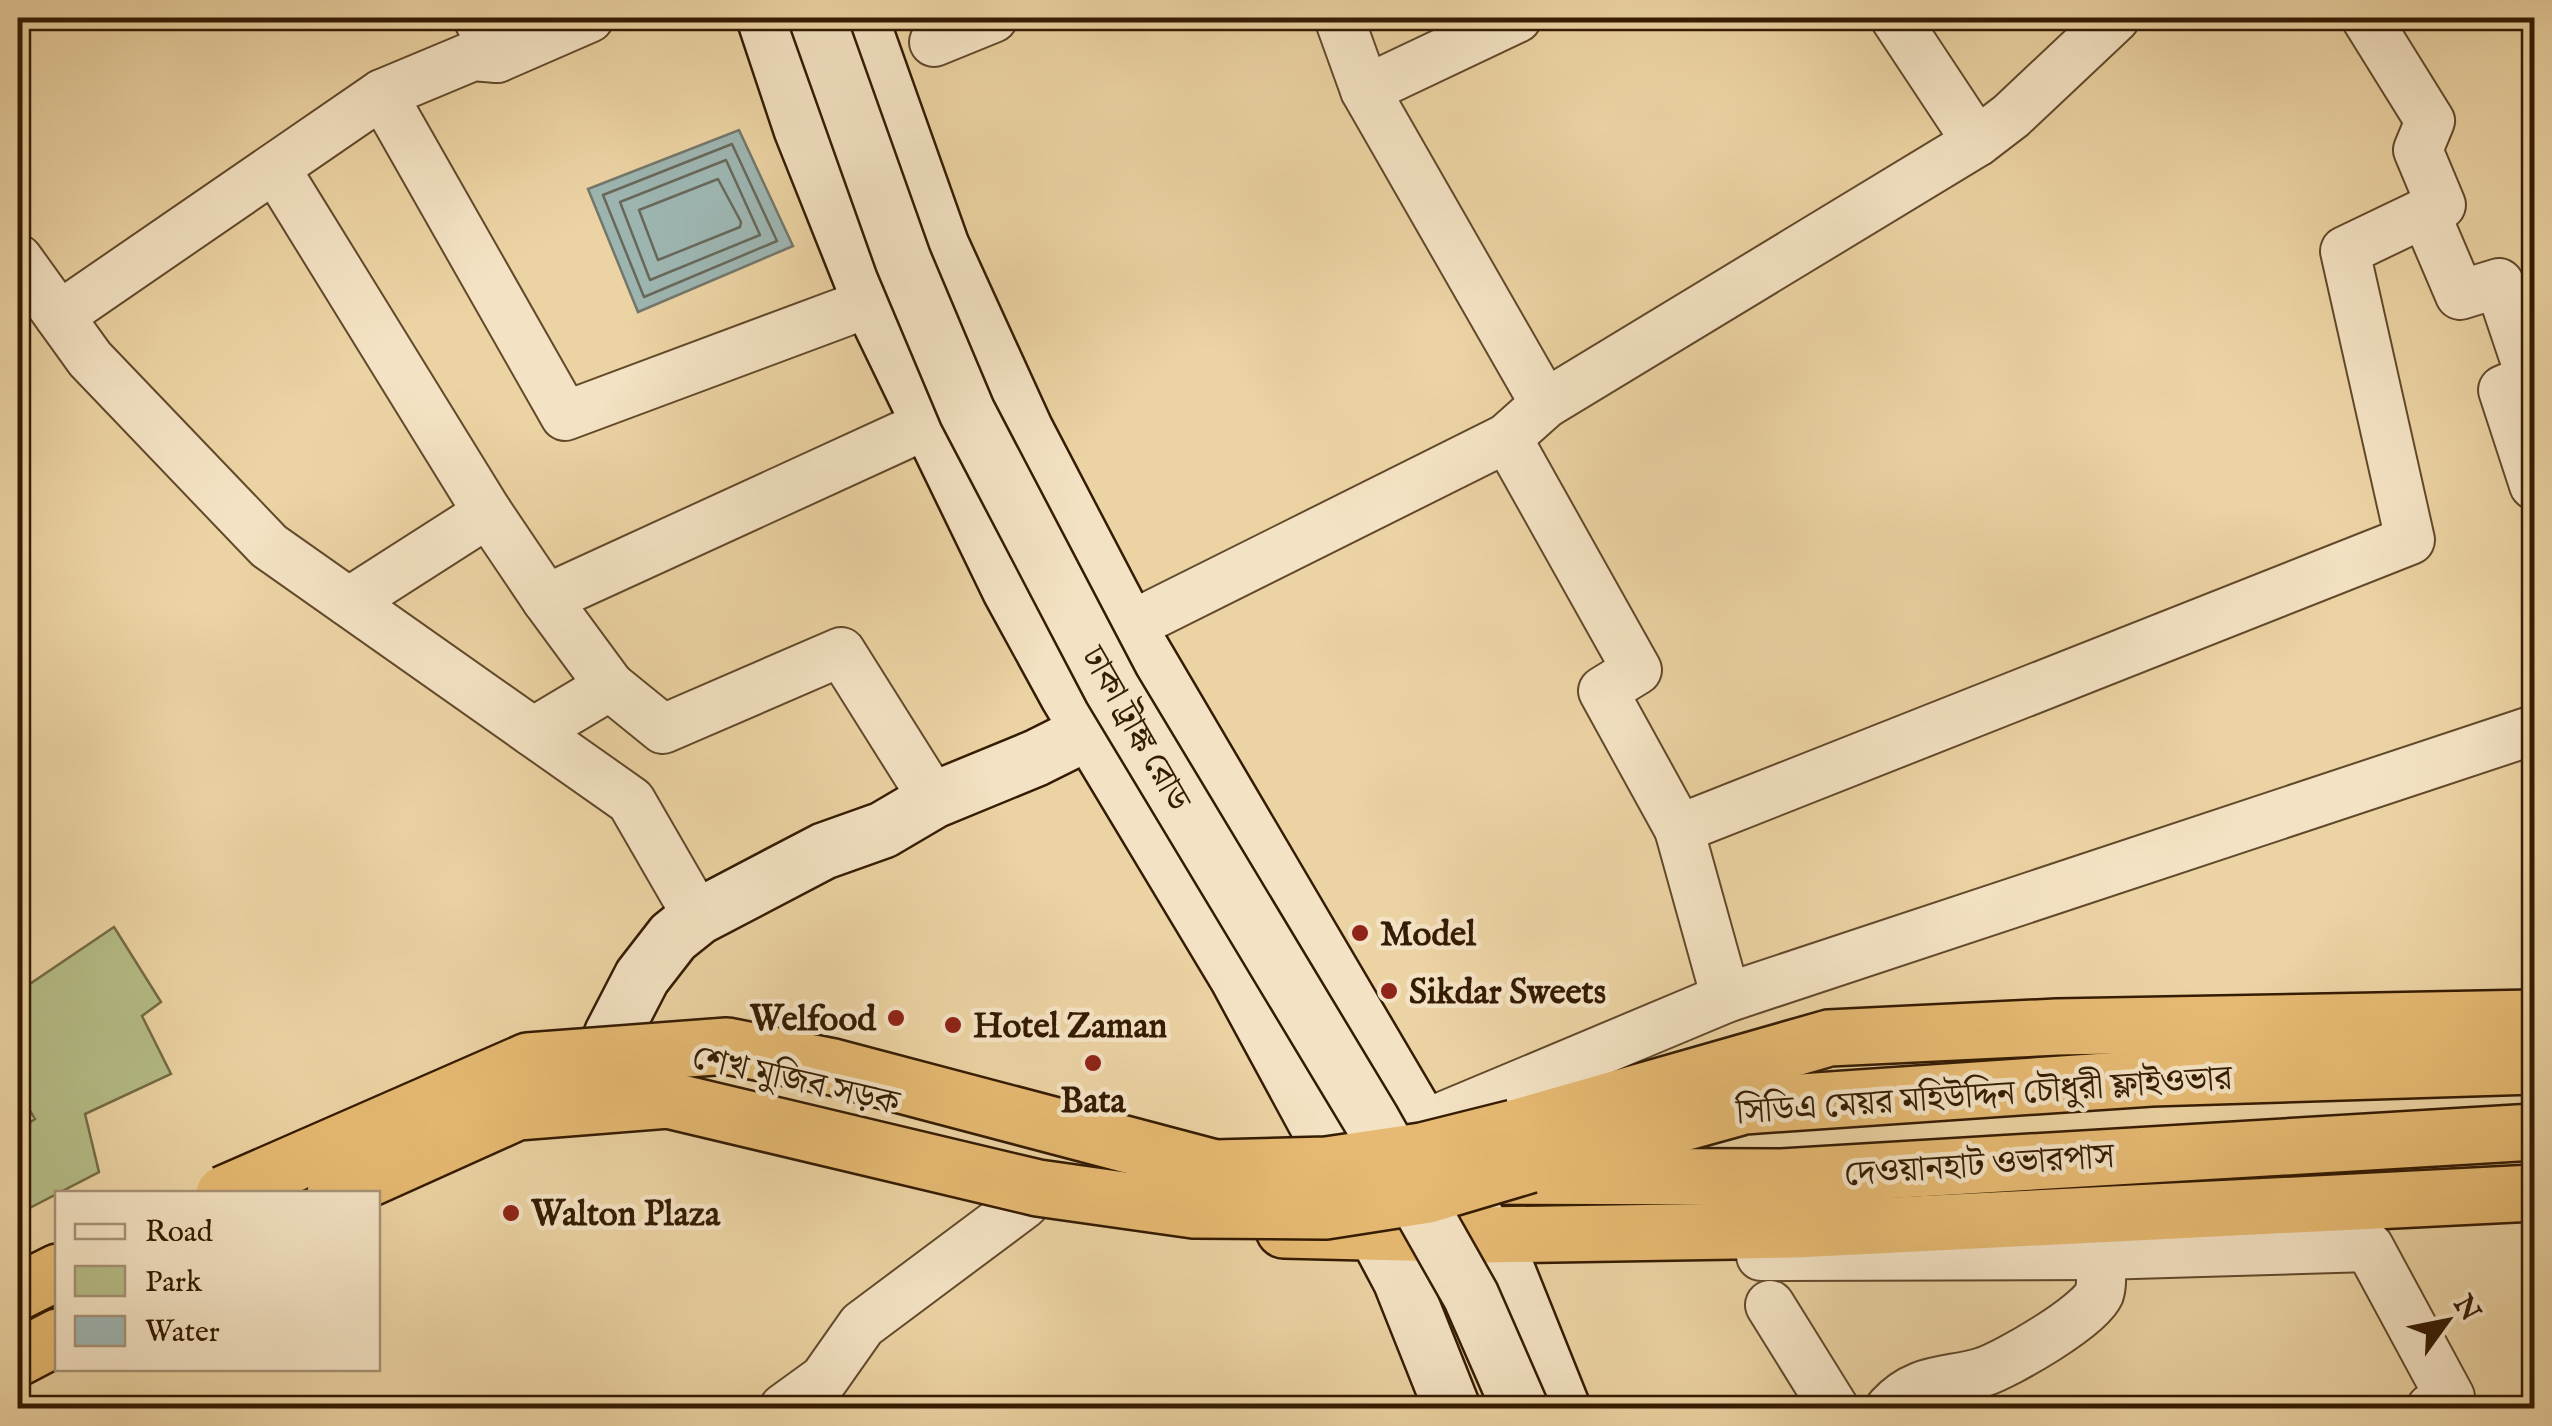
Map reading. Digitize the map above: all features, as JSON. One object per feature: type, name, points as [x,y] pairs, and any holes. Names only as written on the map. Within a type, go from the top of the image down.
[{"type":"highway","points":[[231,1191],[528,1062],[727,1046],[832,1067],[1215,1168],[1328,1165],[1422,1151],[1829,1038],[2058,1027],[2534,1018]]},
{"type":"highway","name":"শেখ মুজিব সড়ক","points":[[204,1191],[494,1055],[591,1038],[1071,1144],[1343,1171],[1433,1160]]},
{"type":"highway","points":[[576,1120],[591,1038]]},
{"type":"highway","name":"সিডিএ মেয়র মহিউদ্দিন চৌধুরী ফ্লাইওভার","points":[[342,1191],[517,1112],[668,1100],[1038,1188],[1194,1210],[1325,1211],[1428,1195],[1744,1106],[2151,1078],[2534,1066]]},
{"type":"highway","points":[[367,1191],[523,1125],[620,1116],[928,1189],[1024,1204],[1287,1230],[1482,1234]]},
{"type":"highway","name":"দেওয়ানহাট ওভারপাস","points":[[1433,1160],[1782,1178],[2534,1132]]},
{"type":"highway","name":"দেওয়ানহাট ওভারপাস","points":[[1482,1234],[1795,1230],[2534,1193]]},
{"type":"highway","points":[[18,1277],[55,1260]]},
{"type":"highway","points":[[18,1292],[55,1274]]},
{"type":"highway","points":[[18,1335],[55,1319]]},
{"type":"highway","points":[[18,1358],[55,1340]]},
{"type":"main road","name":"ঢাকা ট্রাঙ্ক রোড","points":[[766,18],[802,129],[871,302],[1010,589],[1090,732],[1238,976],[1401,1280],[1452,1408]]},
{"type":"main road","name":"ঢাকা ট্রাঙ্ক রোড","points":[[816,18],[903,260],[967,412],[1112,689],[1372,1121],[1471,1296],[1520,1408]]},
{"type":"main road","points":[[860,18],[941,246],[1025,430],[1128,628],[1433,1160],[1507,1271],[1562,1408]]},
{"type":"main road","points":[[591,1038],[673,937],[698,917],[824,851],[883,830],[934,800],[1090,732]]},
{"type":"street","points":[[59,316],[382,94],[473,56],[487,38],[589,18]]},
{"type":"street","points":[[934,42],[993,18]]},
{"type":"street","points":[[1339,18],[1365,90],[1545,404]]},
{"type":"street","points":[[1365,90],[1516,18]]},
{"type":"street","points":[[1895,18],[1977,142]]},
{"type":"street","points":[[1128,628],[1507,438],[1545,404],[1977,142],[2011,116],[2115,18]]},
{"type":"street","points":[[1679,829],[2410,540],[2346,251],[2441,205],[2418,150],[2430,121],[2366,18]]},
{"type":"street","points":[[382,94],[564,416],[871,302]]},
{"type":"street","points":[[275,168],[488,513],[610,686],[663,729],[840,652],[934,800]]},
{"type":"street","points":[[2425,213],[2460,295],[2499,284],[2531,378],[2503,390],[2534,487]]},
{"type":"street","points":[[18,259],[90,359],[269,546],[631,801],[698,917]]},
{"type":"street","points":[[546,599],[930,423]]},
{"type":"street","points":[[1507,438],[1637,670],[1604,691],[1679,829],[1726,998]]},
{"type":"street","points":[[349,602],[488,513]]},
{"type":"street","points":[[533,732],[610,686]]},
{"type":"street","points":[[1433,1160],[1726,998],[2534,730]]},
{"type":"street","points":[[784,1408],[824,1379],[862,1324],[1024,1204]]},
{"type":"street","points":[[1482,1234],[1539,1258],[2100,1255],[2369,1247],[2450,1397],[2431,1408]]},
{"type":"street","points":[[1890,1408],[1902,1395],[1941,1378],[1984,1372],[2078,1320],[2101,1291],[2100,1255]]},
{"type":"street","points":[[1770,1306],[1834,1408]]},
{"type":"green space","points":[[114,927],[161,1002],[142,1016],[171,1074],[85,1114],[99,1172],[55,1191],[55,1195],[18,1214],[18,1130],[35,1119],[18,1090],[18,992]]},
{"type":"water","points":[[739,130],[793,246],[638,312],[588,189]]},
{"type":"place","name":"Model","points":[[1360,933]]},
{"type":"place","name":"Sikdar Sweets","points":[[1389,991]]},
{"type":"place","name":"Welfood","points":[[896,1018]]},
{"type":"place","name":"Hotel Zaman","points":[[953,1025]]},
{"type":"place","name":"Bata","points":[[1093,1063]]},
{"type":"place","name":"Walton Plaza","points":[[511,1213]]}]
